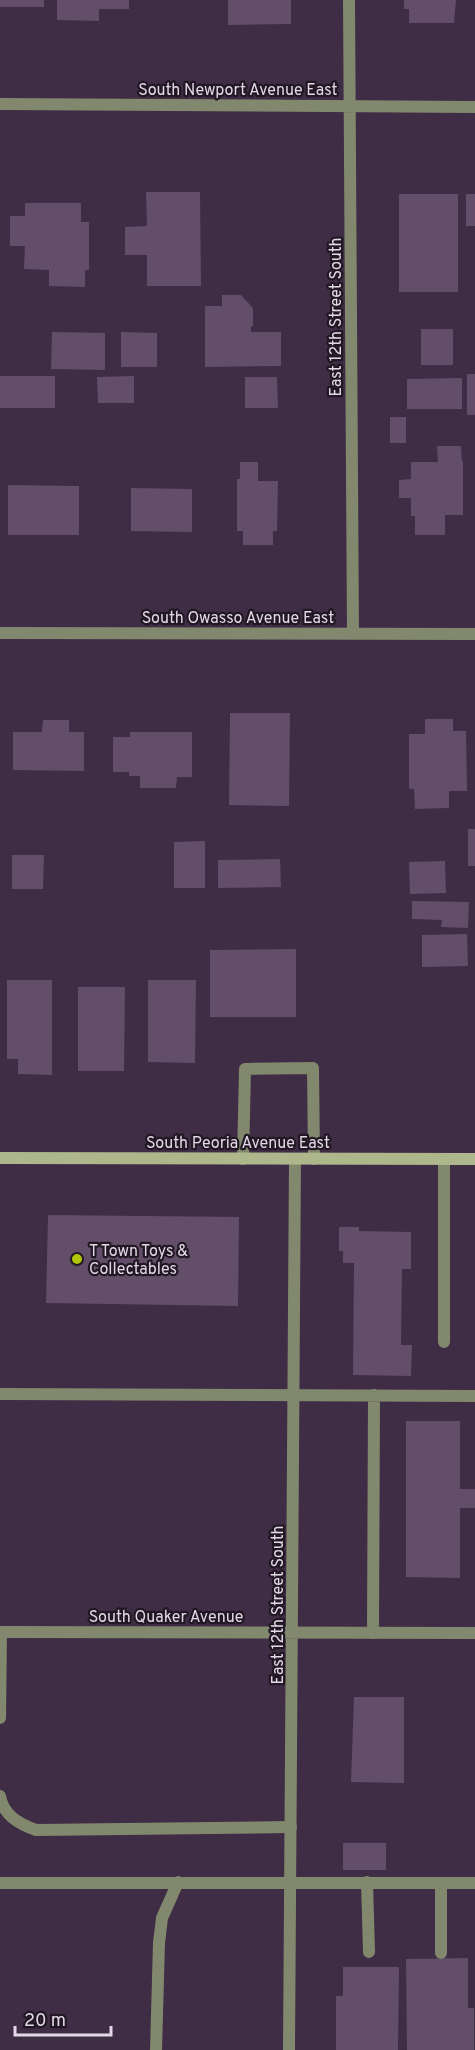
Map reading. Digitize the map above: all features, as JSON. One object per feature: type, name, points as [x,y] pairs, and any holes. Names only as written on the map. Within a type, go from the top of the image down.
[{"type":"main road","name":"South Peoria Avenue East","points":[[0,1158],[475,1159]]},
{"type":"street","name":"East 12th Street South","points":[[349,0],[353,634]]},
{"type":"street","name":"South Newport Avenue East","points":[[0,104],[475,107]]},
{"type":"street","name":"South Owasso Avenue East","points":[[0,633],[475,634]]},
{"type":"street","points":[[243,1159],[245,1069],[313,1068],[314,1159]]},
{"type":"street","name":"East 12th Street South","points":[[290,2050],[295,1159]]},
{"type":"street","points":[[444,1159],[444,1342]]},
{"type":"street","points":[[0,1394],[475,1396]]},
{"type":"street","points":[[373,1633],[374,1395]]},
{"type":"street","points":[[0,1718],[1,1632]]},
{"type":"street","name":"South Quaker Avenue","points":[[1,1632],[475,1633]]},
{"type":"street","points":[[0,1796],[1,1806],[18,1823],[36,1830],[291,1827]]},
{"type":"street","points":[[156,2050],[159,1943],[162,1918],[178,1882]]},
{"type":"street","points":[[367,1882],[369,1952]]},
{"type":"street","points":[[0,1883],[475,1883]]},
{"type":"street","points":[[441,1883],[441,1953]]},
{"type":"building","points":[[0,0],[44,0],[44,7],[0,7]]},
{"type":"building","points":[[57,0],[129,0],[129,9],[99,9],[99,21],[57,20]]},
{"type":"building","points":[[228,0],[291,0],[291,24],[228,25]]},
{"type":"building","points":[[404,0],[456,0],[454,23],[409,23],[409,9],[404,9]]},
{"type":"building","points":[[146,192],[200,192],[201,286],[147,286],[147,255],[125,255],[125,227],[147,226]]},
{"type":"building","points":[[399,194],[458,194],[458,292],[399,292]]},
{"type":"building","points":[[466,194],[475,194],[475,226],[466,226]]},
{"type":"building","points":[[25,203],[81,203],[81,222],[89,222],[89,270],[85,270],[85,287],[49,286],[49,270],[24,269],[25,246],[10,246],[10,216],[25,216]]},
{"type":"building","points":[[222,295],[241,295],[253,308],[251,332],[281,332],[281,366],[205,367],[205,306],[222,306]]},
{"type":"building","points":[[421,329],[453,329],[453,365],[421,365]]},
{"type":"building","points":[[52,332],[105,333],[105,370],[51,369]]},
{"type":"building","points":[[121,332],[157,333],[157,367],[121,367]]},
{"type":"building","points":[[467,374],[475,374],[475,415],[467,415]]},
{"type":"building","points":[[0,376],[55,376],[55,408],[0,408]]},
{"type":"building","points":[[134,376],[134,403],[98,403],[97,377]]},
{"type":"building","points":[[245,377],[277,377],[278,408],[245,408]]},
{"type":"building","points":[[462,378],[462,409],[407,409],[407,379]]},
{"type":"building","points":[[390,417],[406,417],[406,443],[390,443]]},
{"type":"building","points":[[437,446],[461,446],[463,515],[445,515],[445,535],[415,535],[415,516],[411,516],[411,498],[399,498],[399,480],[411,479],[411,462],[438,462]]},
{"type":"building","points":[[240,462],[258,462],[258,481],[278,481],[277,531],[273,531],[273,545],[243,545],[243,531],[237,531],[237,479],[240,479]]},
{"type":"building","points":[[8,485],[79,486],[79,535],[8,535]]},
{"type":"building","points":[[131,488],[192,489],[192,532],[131,531]]},
{"type":"building","points":[[230,713],[290,713],[289,806],[229,805]]},
{"type":"building","points":[[425,719],[453,719],[453,731],[466,731],[467,791],[449,791],[449,808],[415,809],[414,789],[409,789],[409,734],[425,734]]},
{"type":"building","points":[[43,720],[69,720],[69,732],[84,732],[84,771],[13,770],[13,732],[42,732]]},
{"type":"building","points":[[130,732],[192,732],[192,777],[177,777],[176,788],[140,788],[140,776],[129,776],[129,772],[113,772],[113,737],[130,737]]},
{"type":"building","points":[[468,829],[475,829],[475,866],[468,866]]},
{"type":"building","points":[[205,841],[205,888],[174,888],[174,842]]},
{"type":"building","points":[[12,855],[44,855],[43,889],[12,889]]},
{"type":"building","points":[[280,859],[281,887],[218,888],[218,860]]},
{"type":"building","points":[[445,861],[446,893],[410,894],[409,862]]},
{"type":"building","points":[[412,901],[469,902],[468,928],[441,927],[442,920],[412,919]]},
{"type":"building","points":[[467,934],[468,966],[422,967],[422,935]]},
{"type":"building","points":[[296,949],[296,1017],[210,1017],[210,950]]},
{"type":"building","points":[[7,980],[52,980],[52,1075],[18,1074],[18,1059],[7,1059]]},
{"type":"building","points":[[148,980],[196,980],[195,1063],[148,1062]]},
{"type":"building","points":[[78,987],[125,987],[124,1071],[78,1071]]},
{"type":"building","points":[[48,1215],[239,1217],[238,1306],[46,1303]]},
{"type":"building","points":[[339,1227],[359,1227],[359,1231],[411,1232],[411,1269],[402,1269],[401,1345],[412,1345],[411,1376],[353,1375],[354,1263],[343,1263],[343,1251],[339,1251]]},
{"type":"building","points":[[406,1421],[460,1421],[460,1489],[475,1489],[475,1508],[460,1508],[460,1578],[406,1577]]},
{"type":"building","points":[[354,1697],[404,1697],[404,1783],[351,1782]]},
{"type":"building","points":[[343,1843],[386,1843],[386,1870],[343,1870]]},
{"type":"building","points":[[468,1958],[468,2008],[474,2008],[474,2050],[407,2050],[406,1959]]},
{"type":"building","points":[[343,1967],[399,1967],[398,2050],[336,2050],[336,1996],[343,1996]]},
{"type":"place","name":"T Town Toys & Collectables","points":[[77,1259]]}]
